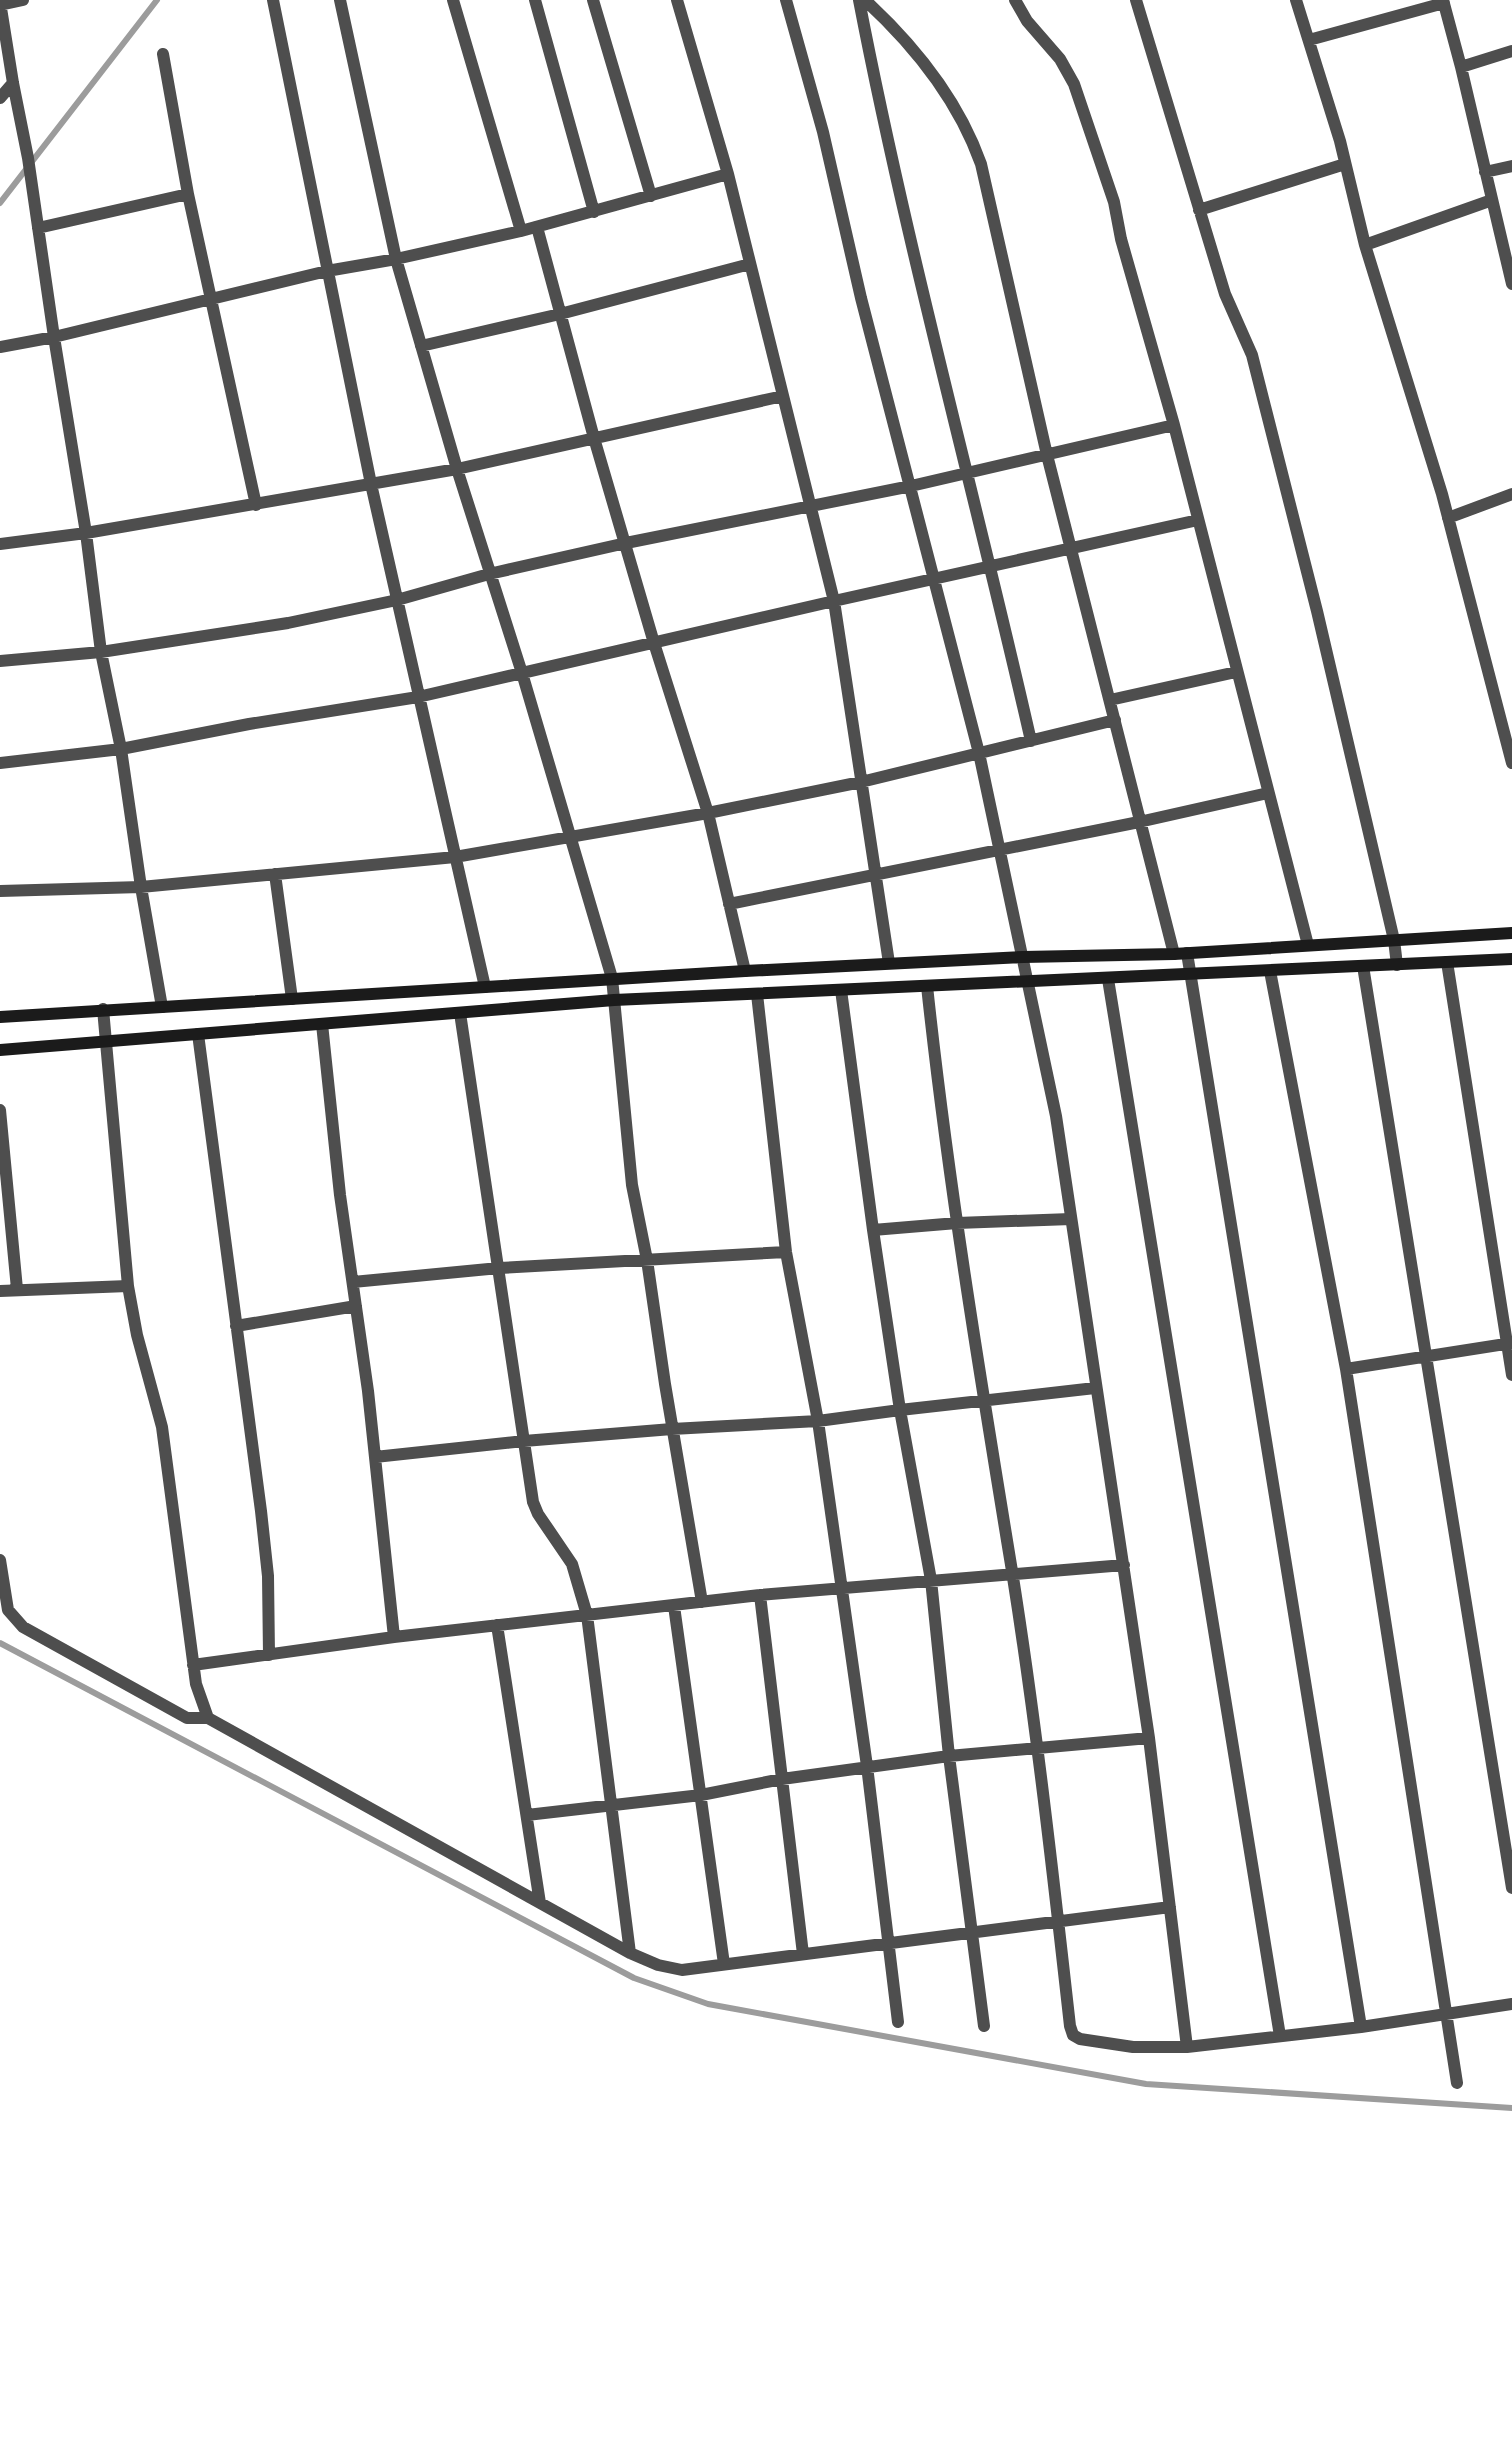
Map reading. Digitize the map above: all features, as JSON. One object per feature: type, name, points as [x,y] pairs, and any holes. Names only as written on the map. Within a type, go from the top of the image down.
[{"type":"main road","points":[[0,1017],[612,978],[1023,957],[1174,954],[1512,933]]},
{"type":"main road","points":[[0,1050],[614,1000],[1512,959]]},
{"type":"street","points":[[23,0],[0,4],[28,158],[54,338],[86,533],[101,652],[121,748],[141,887],[162,1007]]},
{"type":"street","points":[[273,0],[371,484],[484,987]]},
{"type":"street","points":[[340,0],[396,259],[457,469],[522,673],[612,978],[632,1185],[647,1260],[672,1429],[702,1602]]},
{"type":"street","points":[[453,0],[521,231]]},
{"type":"street","points":[[535,0],[594,212]]},
{"type":"street","points":[[593,0],[651,196]]},
{"type":"street","points":[[677,0],[728,174],[834,601],[889,963]]},
{"type":"street","points":[[786,0],[823,132],[861,298],[979,753],[1056,1116],[1149,1738],[1187,2047]]},
{"type":"street","points":[[859,0],[878,97],[1031,741]]},
{"type":"street","points":[[865,0],[894,27],[955,105],[972,138],[981,164],[1047,455],[1174,954]]},
{"type":"street","points":[[1015,0],[1027,21],[1060,59],[1074,84],[1114,202],[1121,239],[1174,425],[1308,945]]},
{"type":"street","points":[[1136,0],[1225,294],[1252,355],[1314,600],[1394,940],[1397,965]]},
{"type":"street","points":[[1296,0],[1345,164],[1365,245],[1448,518],[1512,763]]},
{"type":"street","points":[[1309,40],[1443,2],[1461,67],[1512,284]]},
{"type":"street","points":[[1461,67],[1512,51]]},
{"type":"street","points":[[163,54],[188,194],[256,505]]},
{"type":"street","points":[[0,98],[13,83]]},
{"type":"street","points":[[1199,210],[1345,164]]},
{"type":"street","points":[[1485,172],[1512,166]]},
{"type":"street","points":[[0,347],[54,338],[327,271],[396,259],[521,231],[728,174]]},
{"type":"street","points":[[38,228],[188,194]]},
{"type":"street","points":[[1365,245],[1492,200]]},
{"type":"street","points":[[537,227],[594,438],[654,643],[708,813],[745,971]]},
{"type":"street","points":[[421,346],[560,314],[750,264]]},
{"type":"street","points":[[0,544],[86,533],[457,469],[783,396]]},
{"type":"street","points":[[0,661],[101,652],[288,623],[397,600],[489,574],[626,543],[911,486],[1174,425]]},
{"type":"street","points":[[1448,518],[1512,494]]},
{"type":"street","points":[[0,763],[121,748],[249,724],[418,697],[1198,520]]},
{"type":"street","points":[[1110,700],[1236,672]]},
{"type":"street","points":[[0,891],[141,887],[454,857],[708,813],[861,782],[1115,720]]},
{"type":"street","points":[[729,904],[1139,822],[1268,793]]},
{"type":"street","points":[[275,874],[292,999]]},
{"type":"street","points":[[1187,953],[1361,2027]]},
{"type":"street","points":[[1447,962],[1509,1343],[1512,1375]]},
{"type":"street","points":[[1363,966],[1424,1355],[1512,1888]]},
{"type":"street","points":[[1270,971],[1346,1369],[1457,2083]]},
{"type":"street","points":[[1108,979],[1280,2036]]},
{"type":"street","points":[[927,986],[940,1116],[983,1402],[1012,1573],[1037,1747],[1070,2026],[1076,2038],[1133,2047],[1187,2047],[1361,2027],[1512,2004]]},
{"type":"street","points":[[842,990],[873,1230],[900,1410],[931,1580],[949,1756],[984,2026]]},
{"type":"street","points":[[757,994],[786,1252],[818,1421],[867,1767],[898,2022]]},
{"type":"street","points":[[103,1009],[128,1286],[137,1335],[162,1427],[193,1665],[201,1702],[208,1718]]},
{"type":"street","points":[[460,1013],[533,1502],[538,1514],[572,1564],[588,1615],[630,1953]]},
{"type":"street","points":[[322,1024],[340,1195],[375,1457],[394,1637]]},
{"type":"street","points":[[198,1034],[267,1565],[269,1656]]},
{"type":"street","points":[[0,1110],[17,1289]]},
{"type":"street","points":[[873,1230],[957,1223],[1071,1219]]},
{"type":"street","points":[[353,1282],[499,1268],[786,1252]]},
{"type":"street","points":[[0,1291],[128,1286]]},
{"type":"street","points":[[236,1326],[356,1306]]},
{"type":"street","points":[[1346,1369],[1509,1343]]},
{"type":"street","points":[[375,1457],[524,1441],[672,1429],[818,1421],[1095,1388]]},
{"type":"street","points":[[0,1560],[8,1610],[23,1627],[187,1718],[208,1718],[630,1953],[658,1965],[682,1970],[1170,1907]]},
{"type":"street","points":[[193,1665],[394,1637],[760,1595],[1124,1565]]},
{"type":"street","points":[[760,1595],[803,1954]]},
{"type":"street","points":[[674,1606],[724,1964]]},
{"type":"street","points":[[497,1625],[540,1903]]},
{"type":"street","points":[[526,1815],[701,1795],[782,1779],[949,1756],[1149,1738]]},
{"type":"waterway","points":[[0,203],[157,0]]},
{"type":"waterway","points":[[0,1643],[634,1978],[708,2004],[1146,2084],[1512,2108]]}]
